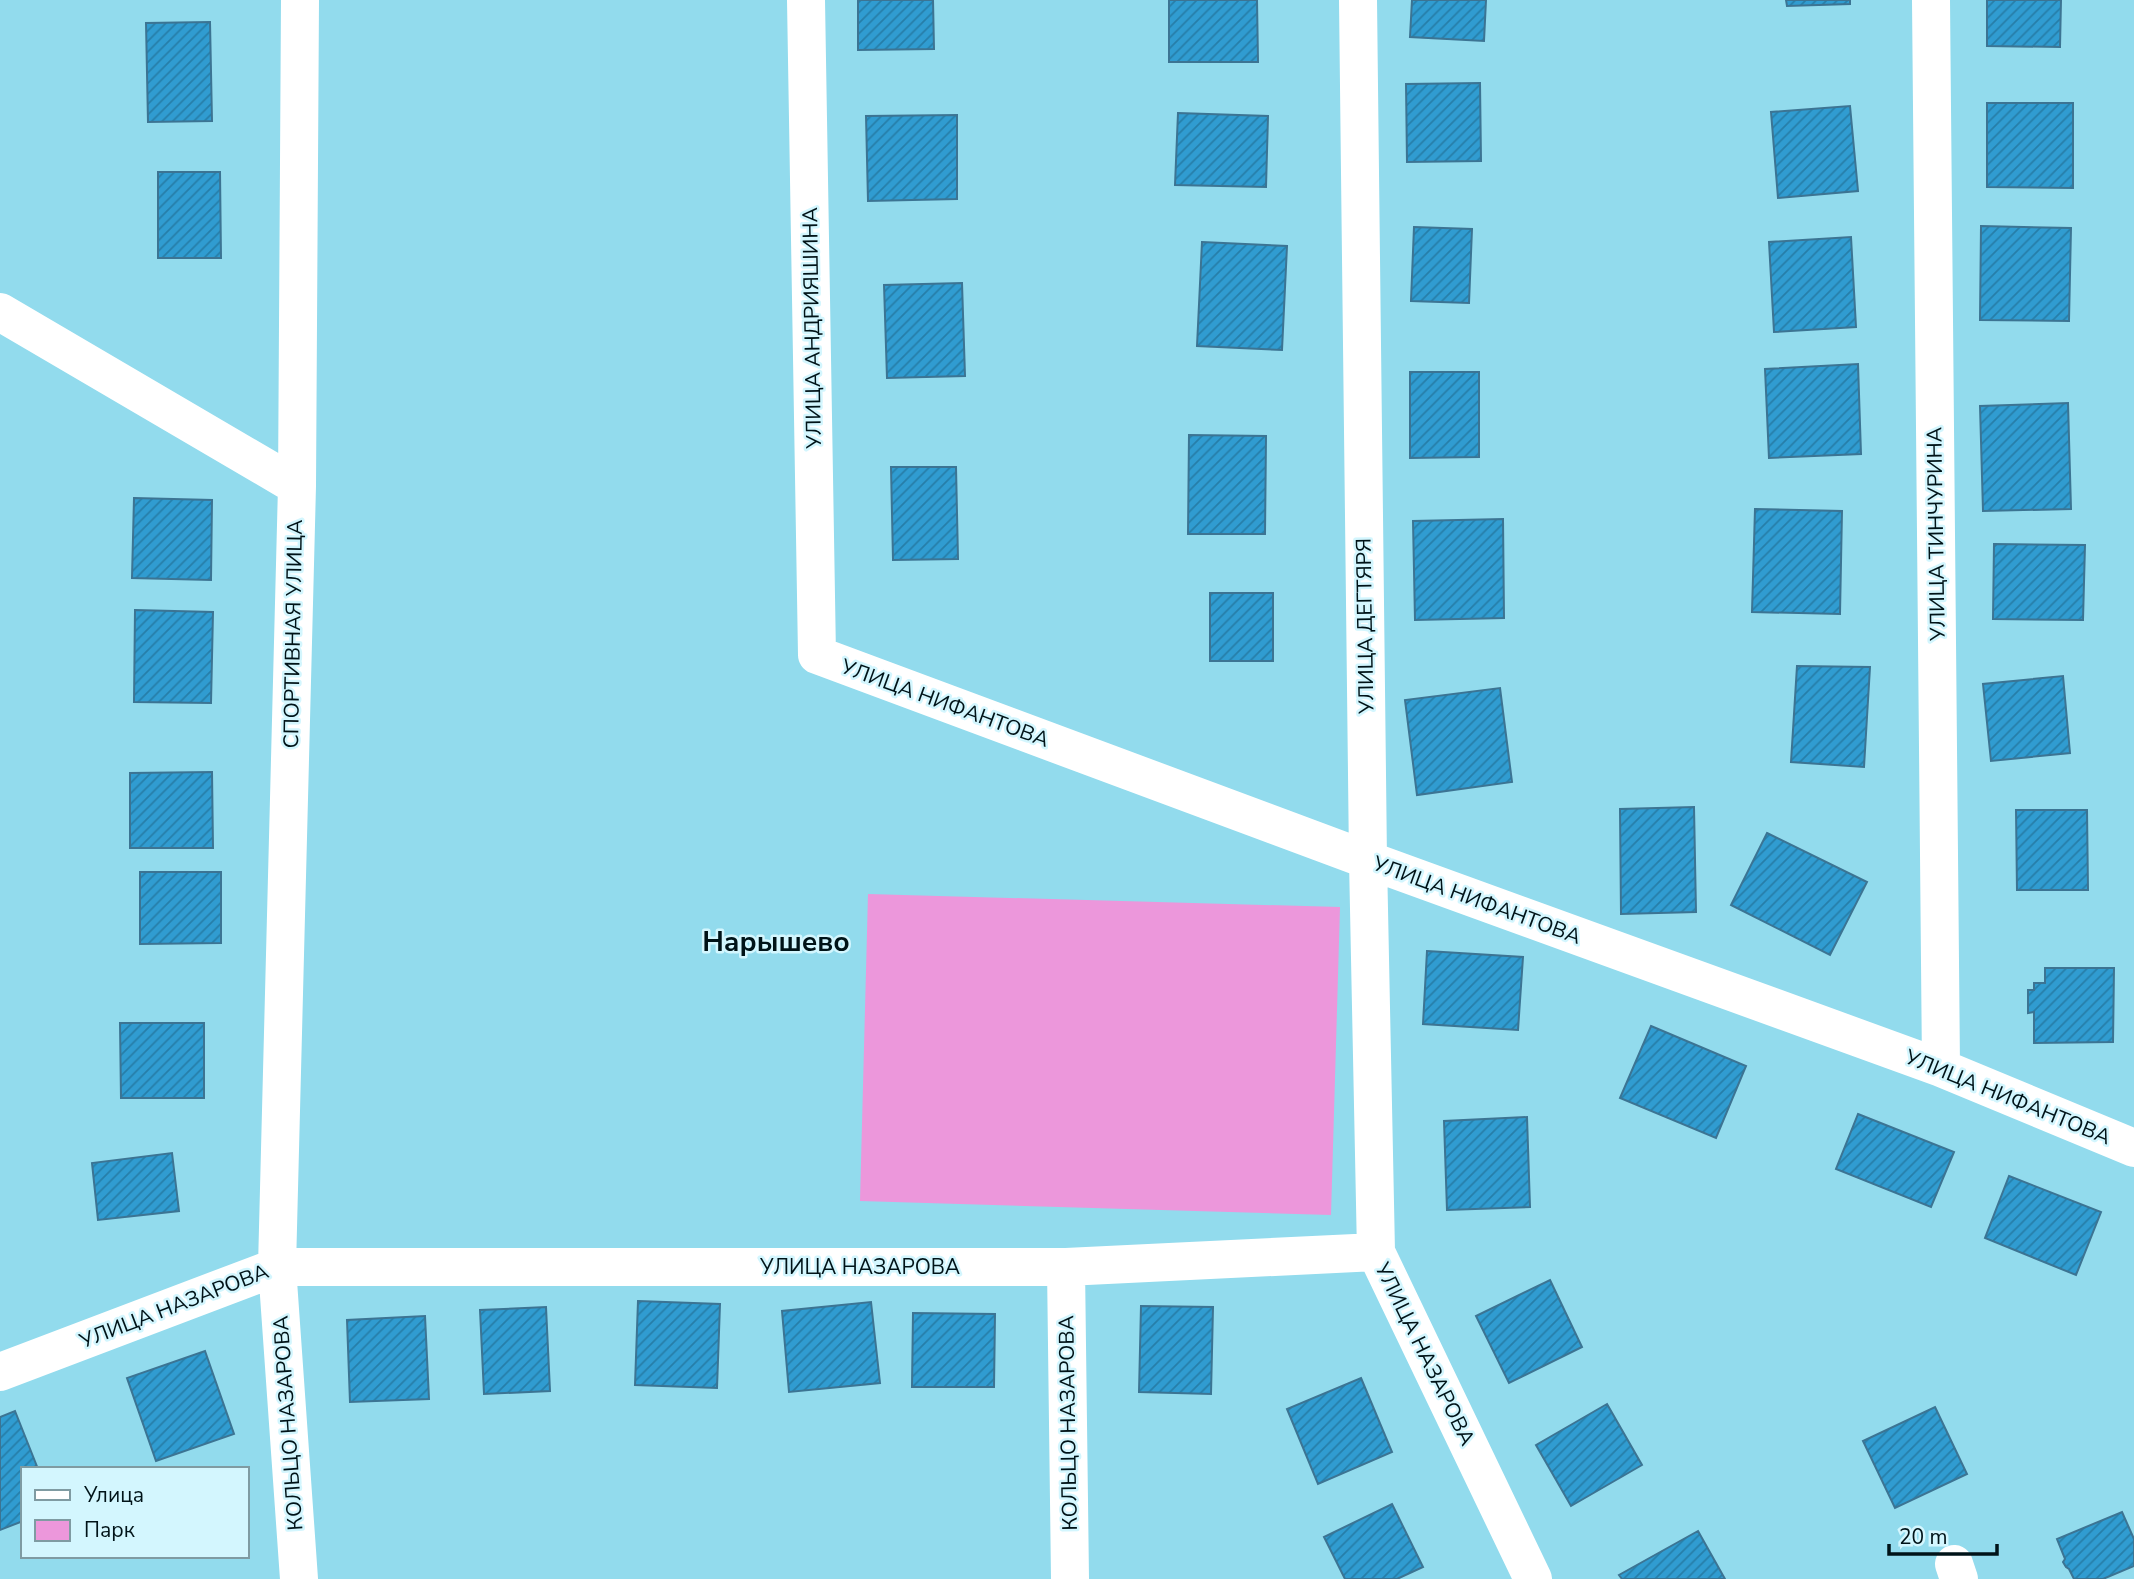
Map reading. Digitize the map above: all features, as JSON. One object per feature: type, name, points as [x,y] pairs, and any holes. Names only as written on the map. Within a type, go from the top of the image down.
[{"type":"street","name":"СПОРТИВНАЯ УЛИЦА","points":[[277,1267],[297,486],[300,0]]},
{"type":"street","name":"УЛИЦА АНДРИЯШИНА","points":[[806,0],[817,655]]},
{"type":"street","name":"УЛИЦА ДЕГТЯРЯ","points":[[1358,0],[1368,860],[1376,1252]]},
{"type":"street","name":"УЛИЦА ТИНЧУРИНА","points":[[1931,0],[1941,1068]]},
{"type":"street","points":[[0,312],[297,486]]},
{"type":"street","name":"УЛИЦА НИФАНТОВА","points":[[817,655],[1368,860],[1941,1068],[2134,1148]]},
{"type":"street","name":"УЛИЦА НАЗАРОВА","points":[[0,1372],[277,1267],[1066,1267],[1376,1252],[1533,1579]]},
{"type":"street","name":"КОЛЬЦО НАЗАРОВА","points":[[277,1267],[299,1579]]},
{"type":"street","name":"КОЛЬЦО НАЗАРОВА","points":[[1066,1267],[1070,1579]]},
{"type":"green space","points":[[868,894],[1340,907],[1331,1215],[860,1201]]},
{"type":"building","points":[[858,0],[933,0],[934,49],[858,50]]},
{"type":"building","points":[[1169,0],[1257,0],[1258,62],[1169,62]]},
{"type":"building","points":[[1412,0],[1486,0],[1484,41],[1410,37]]},
{"type":"building","points":[[1786,0],[1850,0],[1850,4],[1787,6]]},
{"type":"building","points":[[1987,0],[2061,0],[2060,47],[1987,46]]},
{"type":"building","points":[[210,22],[212,121],[148,122],[146,23]]},
{"type":"building","points":[[1480,83],[1481,161],[1407,162],[1406,84]]},
{"type":"building","points":[[1987,103],[2073,103],[2073,188],[1987,187]]},
{"type":"building","points":[[1850,106],[1858,191],[1778,198],[1771,112]]},
{"type":"building","points":[[1178,113],[1268,116],[1266,187],[1175,185]]},
{"type":"building","points":[[957,115],[957,199],[868,201],[866,116]]},
{"type":"building","points":[[158,172],[220,172],[221,258],[158,258]]},
{"type":"building","points":[[1981,226],[2071,228],[2069,321],[1980,320]]},
{"type":"building","points":[[1414,227],[1472,229],[1469,303],[1411,301]]},
{"type":"building","points":[[1851,237],[1856,327],[1774,332],[1769,242]]},
{"type":"building","points":[[1202,242],[1287,246],[1282,350],[1197,346]]},
{"type":"building","points":[[962,283],[965,376],[887,378],[884,285]]},
{"type":"building","points":[[1858,364],[1861,454],[1769,458],[1765,369]]},
{"type":"building","points":[[1410,372],[1479,372],[1479,457],[1410,458]]},
{"type":"building","points":[[2068,403],[2071,509],[1983,511],[1980,406]]},
{"type":"building","points":[[1189,435],[1266,436],[1265,534],[1188,534]]},
{"type":"building","points":[[891,467],[956,467],[958,559],[893,560]]},
{"type":"building","points":[[134,498],[212,500],[211,580],[132,578]]},
{"type":"building","points":[[1755,509],[1842,511],[1840,614],[1752,612]]},
{"type":"building","points":[[1503,519],[1504,618],[1415,620],[1413,521]]},
{"type":"building","points":[[1994,544],[2085,545],[2083,620],[1993,619]]},
{"type":"building","points":[[1210,593],[1273,593],[1273,661],[1210,661]]},
{"type":"building","points":[[135,610],[213,612],[211,703],[134,702]]},
{"type":"building","points":[[1797,666],[1870,667],[1864,767],[1791,762]]},
{"type":"building","points":[[2063,676],[2070,753],[1991,761],[1983,684]]},
{"type":"building","points":[[1500,688],[1512,782],[1417,795],[1405,700]]},
{"type":"building","points":[[212,772],[213,848],[130,848],[130,773]]},
{"type":"building","points":[[1694,807],[1696,912],[1621,914],[1620,809]]},
{"type":"building","points":[[2016,810],[2087,810],[2088,890],[2017,890]]},
{"type":"building","points":[[1767,833],[1867,882],[1830,955],[1731,905]]},
{"type":"building","points":[[140,872],[221,872],[221,943],[140,944]]},
{"type":"building","points":[[1427,951],[1523,957],[1518,1030],[1423,1024]]},
{"type":"building","points":[[2045,968],[2114,968],[2113,1042],[2034,1043],[2034,1012],[2028,1013],[2028,990],[2034,990],[2034,983],[2045,983]]},
{"type":"building","points":[[120,1023],[204,1023],[204,1098],[121,1098]]},
{"type":"building","points":[[1651,1026],[1746,1066],[1716,1138],[1620,1098]]},
{"type":"building","points":[[1858,1114],[1954,1152],[1931,1207],[1836,1169]]},
{"type":"building","points":[[1527,1117],[1530,1207],[1447,1210],[1444,1121]]},
{"type":"building","points":[[172,1153],[179,1211],[98,1220],[92,1163]]},
{"type":"building","points":[[2009,1176],[2101,1212],[2076,1275],[1985,1238]]},
{"type":"building","points":[[1550,1280],[1582,1347],[1509,1383],[1476,1316]]},
{"type":"building","points":[[638,1301],[720,1304],[717,1388],[635,1385]]},
{"type":"building","points":[[871,1302],[880,1383],[789,1392],[782,1311]]},
{"type":"building","points":[[1141,1306],[1213,1307],[1211,1394],[1139,1392]]},
{"type":"building","points":[[546,1307],[550,1391],[484,1394],[480,1310]]},
{"type":"building","points":[[913,1313],[995,1314],[994,1387],[912,1387]]},
{"type":"building","points":[[425,1316],[429,1399],[350,1402],[347,1320]]},
{"type":"building","points":[[205,1351],[234,1434],[156,1461],[127,1378]]},
{"type":"building","points":[[1361,1378],[1392,1452],[1318,1484],[1287,1409]]},
{"type":"building","points":[[1607,1404],[1642,1465],[1571,1506],[1536,1445]]},
{"type":"building","points":[[1935,1407],[1967,1474],[1895,1508],[1863,1441]]},
{"type":"building","points":[[15,1411],[37,1467],[21,1467],[21,1522],[0,1530],[0,1417]]},
{"type":"building","points":[[1392,1504],[1423,1567],[1397,1579],[1345,1579],[1324,1537]]},
{"type":"building","points":[[2122,1512],[2134,1539],[2134,1566],[2103,1579],[2074,1579],[2063,1562],[2065,1559],[2057,1539]]},
{"type":"building","points":[[1698,1531],[1725,1579],[1622,1579],[1619,1575]]},
{"type":"district","name":"Нарышево","points":[[776,942]]}]
